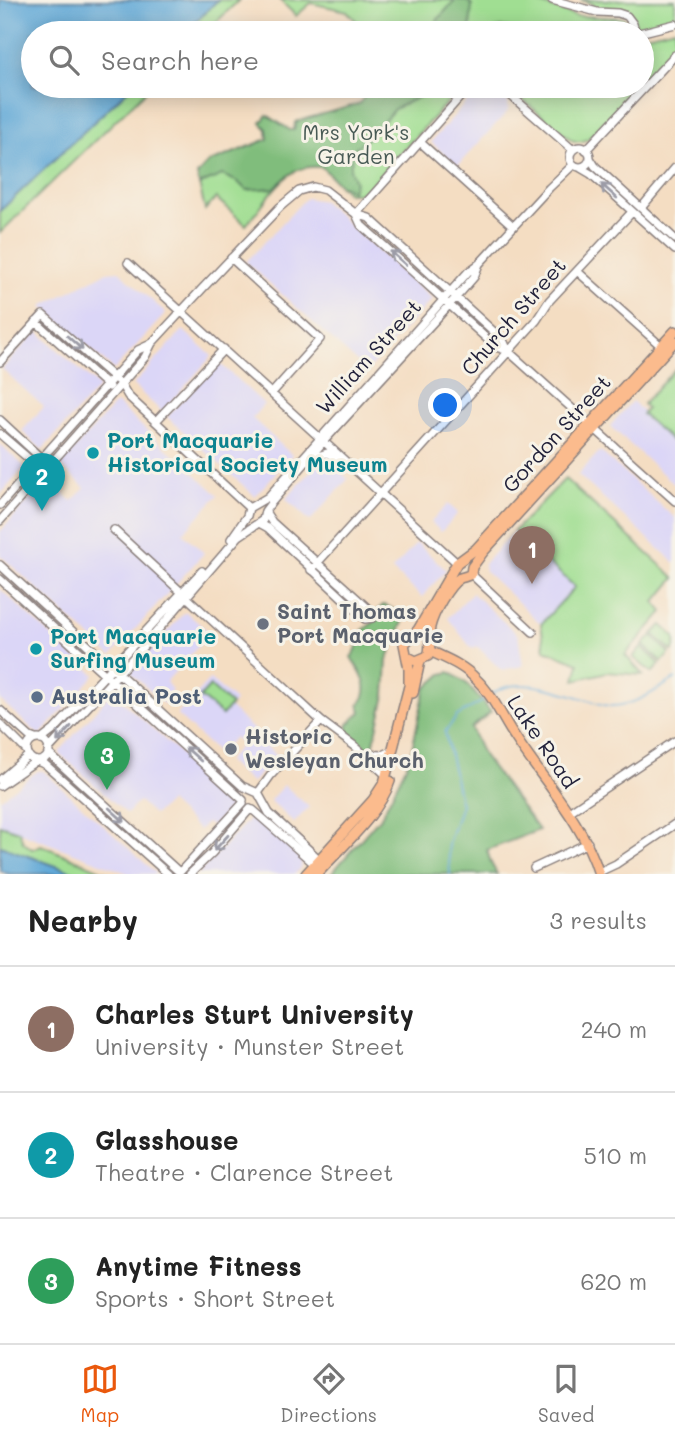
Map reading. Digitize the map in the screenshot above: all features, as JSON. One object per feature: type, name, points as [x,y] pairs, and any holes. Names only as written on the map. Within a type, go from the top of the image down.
[{"type":"main road","name":"Gordon Street","points":[[430,647],[430,627],[436,610],[675,331]]},
{"type":"main road","name":"Gordon Street","points":[[410,636],[418,629],[458,564],[476,549],[675,341]]},
{"type":"main road","points":[[469,561],[468,573],[456,574],[458,564],[469,561]]},
{"type":"main road","points":[[306,874],[319,866],[373,812],[385,795],[396,762],[421,660],[430,647],[423,635],[410,636],[404,644],[408,657],[409,686],[386,775],[373,800],[319,866]]},
{"type":"main road","name":"Lake Road","points":[[430,647],[461,666],[484,687],[527,756],[569,812],[587,843],[599,873]]},
{"type":"main road","points":[[408,657],[421,660]]},
{"type":"street","points":[[552,0],[597,12],[618,13],[628,16],[631,21]]},
{"type":"street","points":[[654,29],[675,24]]},
{"type":"street","points":[[654,79],[675,55]]},
{"type":"street","points":[[356,214],[459,98]]},
{"type":"street","points":[[514,98],[573,150]]},
{"type":"street","points":[[576,166],[585,166],[588,154],[637,98]]},
{"type":"street","points":[[420,142],[513,226]]},
{"type":"street","points":[[675,239],[595,166],[588,154],[578,147],[573,150],[570,156],[576,166],[591,174],[675,250]]},
{"type":"street","name":"William Street","points":[[48,751],[137,653],[236,533],[248,512],[322,439],[446,302],[474,277],[480,264],[513,226],[576,166]]},
{"type":"street","points":[[641,208],[675,168]]},
{"type":"street","points":[[0,521],[145,357],[152,343],[181,311],[288,199],[306,189],[319,188],[330,192],[356,214],[369,218],[503,340],[508,351]]},
{"type":"street","name":"Church Street","points":[[311,570],[632,212]]},
{"type":"street","points":[[356,214],[361,225],[496,347],[508,351],[675,501]]},
{"type":"street","points":[[231,258],[320,339],[272,393]]},
{"type":"street","points":[[128,263],[458,564]]},
{"type":"street","points":[[577,271],[661,346]]},
{"type":"street","points":[[0,362],[43,315],[114,377],[128,396],[248,512],[250,521],[257,523],[365,619],[372,618],[372,612],[272,522],[258,505]]},
{"type":"street","points":[[36,323],[114,392],[128,396]]},
{"type":"street","points":[[0,505],[138,350],[152,343]]},
{"type":"street","points":[[156,421],[224,349]]},
{"type":"street","points":[[0,420],[39,462]]},
{"type":"street","points":[[0,434],[47,467]]},
{"type":"street","name":"William Street","points":[[39,740],[54,730],[130,647],[239,536],[263,520],[265,512],[306,463],[322,439]]},
{"type":"street","points":[[306,463],[321,453],[327,453],[354,468]]},
{"type":"street","points":[[114,530],[321,721],[386,775]]},
{"type":"street","points":[[1,567],[242,786],[257,795],[269,813],[319,866]]},
{"type":"street","points":[[468,573],[533,632]]},
{"type":"street","points":[[0,579],[243,802],[319,866]]},
{"type":"street","points":[[130,647],[128,650],[131,654],[137,653]]},
{"type":"street","points":[[85,656],[92,655],[93,649]]},
{"type":"street","points":[[131,697],[131,691],[138,690]]},
{"type":"street","points":[[0,710],[30,737],[45,742],[48,751],[73,776],[177,873]]},
{"type":"street","points":[[257,795],[271,775],[321,721]]},
{"type":"street","points":[[0,723],[36,761],[46,765],[177,873]]},
{"type":"street","points":[[0,783],[27,753],[29,743],[39,740]]},
{"type":"street","points":[[569,812],[675,741]]},
{"type":"street","points":[[363,754],[382,755],[393,750]]},
{"type":"street","points":[[0,783],[44,759],[48,751]]},
{"type":"street","points":[[66,783],[73,776]]},
{"type":"street","points":[[177,873],[243,802],[245,795],[257,795]]},
{"type":"street","points":[[190,874],[251,809],[260,806],[257,795]]},
{"type":"street","points":[[599,873],[675,824]]},
{"type":"street","points":[[534,868],[587,843]]},
{"type":"shaded area","points":[[470,98],[505,98],[508,101],[508,111],[457,166],[431,142]]},
{"type":"shaded area","points":[[306,198],[323,201],[432,299],[367,371],[246,262]]},
{"type":"shaded area","points":[[119,271],[166,313],[114,370],[42,306],[107,272]]},
{"type":"shaded area","points":[[183,330],[212,356],[162,412],[133,385]]},
{"type":"shaded area","points":[[37,331],[99,387],[42,450],[22,431],[44,407],[2,369]]},
{"type":"shaded area","points":[[217,361],[264,404],[252,418],[292,455],[255,496],[167,417]]},
{"type":"shaded area","points":[[632,401],[675,444],[675,485],[610,426]]},
{"type":"shaded area","points":[[116,403],[218,495],[183,533],[204,553],[111,656],[0,555],[0,532],[48,479],[72,501],[85,488],[60,465]]},
{"type":"shaded area","points":[[0,444],[25,467],[0,495]]},
{"type":"shaded area","points":[[600,451],[675,518],[675,563],[578,475]]},
{"type":"shaded area","points":[[324,457],[348,479],[310,521],[286,499]]},
{"type":"shaded area","points":[[448,504],[458,513],[441,532],[431,522]]},
{"type":"shaded area","points":[[514,531],[575,587],[541,624],[485,571],[484,564]]},
{"type":"shaded area","points":[[417,543],[446,570],[422,597],[392,570]]},
{"type":"shaded area","points":[[0,589],[95,675],[41,734],[0,700]]},
{"type":"shaded area","points":[[472,593],[518,635],[523,666],[501,670],[477,646],[472,649],[448,618]]},
{"type":"shaded area","points":[[184,613],[210,633],[166,682],[172,690],[164,699],[164,704],[130,672]]},
{"type":"shaded area","points":[[210,679],[235,701],[230,708],[277,756],[251,783],[227,761],[242,744],[234,737],[219,754],[177,715]]},
{"type":"shaded area","points":[[112,692],[234,802],[213,826],[206,823],[199,830],[169,802],[154,815],[139,801],[127,814],[60,754]]},
{"type":"shaded area","points":[[38,771],[43,771],[157,874],[130,874],[0,825],[0,799]]},
{"type":"shaded area","points":[[284,785],[309,807],[294,823],[270,800]]},
{"type":"shaded area","points":[[252,816],[302,860],[301,867],[295,874],[198,874]]},
{"type":"green space","points":[[218,0],[239,0],[217,21],[197,21]]},
{"type":"green space","points":[[280,0],[529,0],[576,16],[624,18],[626,21],[356,21],[347,11],[311,3],[296,16]]},
{"type":"green space","points":[[455,0],[466,0],[472,5],[471,21],[437,21]]},
{"type":"green space","points":[[581,0],[675,0],[675,17],[654,25],[654,21],[633,21],[628,12],[592,9],[593,4]]},
{"type":"green space","points":[[675,28],[675,48],[654,70],[654,33]]},
{"type":"green space","points":[[119,98],[139,98],[0,233],[0,211]]},
{"type":"green space","name":"Mrs York's Garden","points":[[363,98],[417,98],[394,109],[373,134],[354,149],[350,169],[355,181],[352,191],[341,187],[322,167],[307,167],[296,171],[275,188],[246,190],[238,182],[222,175],[199,185],[197,175],[208,163],[268,139],[267,129],[261,123],[267,115],[294,130],[297,121],[359,104]]},
{"type":"green space","name":"Mrs York's Garden","points":[[364,98],[451,98],[368,189],[359,193],[348,193],[324,169],[308,166],[287,176],[246,225],[216,198],[205,210],[197,175],[208,163],[268,139],[267,129],[261,123],[267,115],[294,130],[295,122],[359,105]]},
{"type":"green space","points":[[521,98],[627,98],[588,139],[578,142],[569,138]]},
{"type":"green space","points":[[675,369],[675,444],[642,414],[647,409],[643,404]]},
{"type":"green space","points":[[565,479],[675,578],[655,602],[663,612],[625,655],[643,675],[607,672],[575,680],[579,663],[545,650],[541,624],[575,587],[514,531]]},
{"type":"green space","points":[[383,605],[395,611],[403,622],[387,660],[385,695],[373,747],[369,749],[346,735],[348,724],[361,712],[359,704],[365,692],[364,680],[351,657],[363,630],[375,621]]},
{"type":"green space","points":[[662,625],[675,637],[675,648],[672,651],[653,634]]},
{"type":"green space","points":[[652,636],[670,653],[662,662],[643,645]]},
{"type":"green space","points":[[642,647],[660,664],[652,673],[633,657]]},
{"type":"green space","points":[[450,672],[466,683],[491,712],[471,728],[483,755],[539,830],[487,850],[497,874],[331,874],[382,815],[410,758],[425,689],[442,674]]},
{"type":"green space","points":[[210,686],[231,705],[222,715],[200,697]]},
{"type":"green space","points":[[0,825],[19,831],[23,842],[32,849],[41,845],[110,874],[78,874],[0,846]]},
{"type":"water","points":[[0,0],[218,0],[196,21],[21,21],[21,98],[119,98],[0,211]]},
{"type":"water","points":[[0,846],[78,874],[9,874],[0,871]]},
{"type":"waterway","points":[[492,694],[513,686],[538,686],[611,706],[645,697],[675,679]]},
{"type":"waterway","points":[[450,874],[448,844],[461,805],[445,732],[457,716],[488,698]]},
{"type":"place","name":"Port Macquarie Historical Society Museum","points":[[93,453]]},
{"type":"place","name":"Glasshouse","points":[[42,511]]},
{"type":"place","name":"Charles Sturt University","points":[[532,584]]},
{"type":"place","name":"Saint Thomas Port Macquarie","points":[[263,624]]},
{"type":"place","name":"Port Macquarie Surfing Museum","points":[[36,649]]},
{"type":"place","name":"Australia Post","points":[[37,697]]},
{"type":"place","name":"Historic Wesleyan Church","points":[[231,749]]},
{"type":"place","name":"Anytime Fitness","points":[[107,790]]}]
